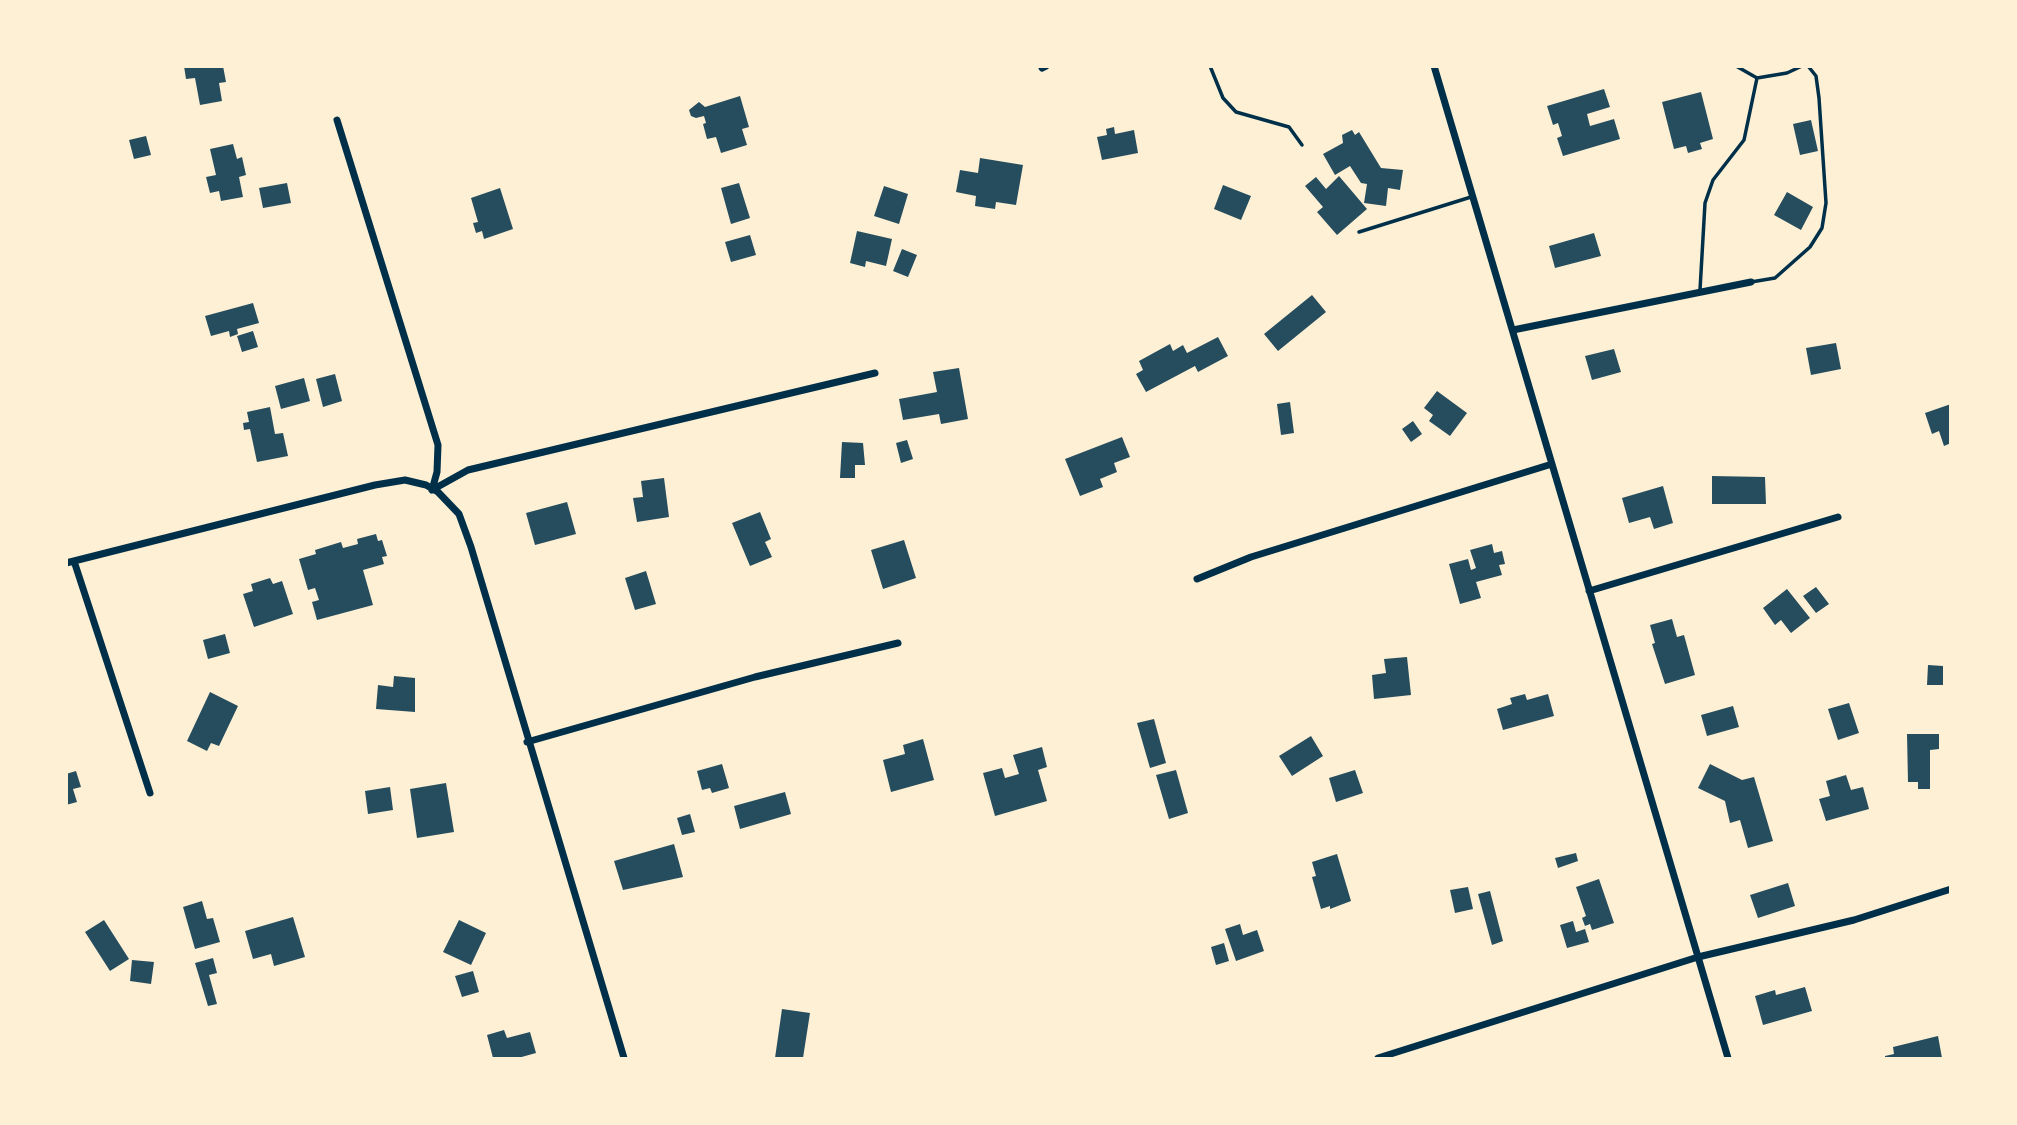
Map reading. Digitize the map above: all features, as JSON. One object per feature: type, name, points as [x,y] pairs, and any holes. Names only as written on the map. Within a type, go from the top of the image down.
[{"type":"street","points":[[1434,66],[1728,1059]]},
{"type":"street","points":[[337,120],[438,445],[437,472],[432,490]]},
{"type":"street","points":[[1513,330],[1751,282]]},
{"type":"street","points":[[432,490],[468,470],[874,373]]},
{"type":"street","points":[[1197,579],[1314,537],[1552,464]]},
{"type":"street","points":[[150,793],[71,562],[375,485],[405,480],[426,485],[459,514],[624,1059]]},
{"type":"street","points":[[1589,591],[1838,517]]},
{"type":"street","points":[[527,742],[755,677],[898,643]]},
{"type":"street","points":[[1378,1059],[1698,957],[1854,920],[1951,889]]},
{"type":"lane","points":[[1210,66],[1223,98],[1236,113],[1290,127],[1302,145]]},
{"type":"lane","points":[[1735,66],[1757,78],[1787,73],[1805,66],[1816,76],[1819,98],[1826,203],[1822,228],[1810,247],[1775,278],[1751,282]]},
{"type":"lane","points":[[1700,293],[1705,202],[1713,180],[1744,141],[1757,78]]},
{"type":"lane","points":[[1359,232],[1473,196]]},
{"type":"building","points":[[184,66],[223,66],[226,82],[219,83],[222,101],[200,105],[195,78],[186,79]]},
{"type":"building","points":[[1604,89],[1610,107],[1587,114],[1590,126],[1614,119],[1620,139],[1563,156],[1557,138],[1562,136],[1558,123],[1553,125],[1547,106]]},
{"type":"building","points":[[1701,92],[1713,139],[1700,143],[1702,149],[1688,153],[1686,146],[1674,149],[1662,102]]},
{"type":"building","points":[[740,96],[749,127],[742,129],[747,145],[721,153],[716,137],[707,139],[704,116],[691,116],[689,110],[699,102],[705,107]]},
{"type":"building","points":[[1811,120],[1818,151],[1800,155],[1793,124]]},
{"type":"building","points":[[1114,127],[1115,134],[1134,130],[1138,153],[1102,160],[1097,137],[1107,135],[1106,129]]},
{"type":"building","points":[[1352,130],[1355,135],[1359,132],[1381,168],[1403,170],[1400,190],[1388,188],[1386,206],[1364,203],[1367,184],[1361,183],[1350,166],[1335,175],[1323,154],[1343,143],[1342,135]]},
{"type":"building","points":[[146,136],[151,155],[134,159],[129,140]]},
{"type":"building","points":[[233,144],[237,159],[242,157],[246,175],[239,177],[243,197],[221,201],[219,191],[210,193],[206,177],[216,175],[210,149]]},
{"type":"building","points":[[980,158],[1023,165],[1016,205],[996,202],[995,209],[975,206],[976,196],[956,192],[960,170],[978,173]]},
{"type":"building","points":[[1339,176],[1367,209],[1337,235],[1317,212],[1323,207],[1305,186],[1316,177],[1326,189]]},
{"type":"building","points":[[287,183],[291,203],[263,208],[259,188]]},
{"type":"building","points":[[739,183],[750,218],[731,224],[721,188]]},
{"type":"building","points":[[1223,185],[1251,196],[1241,220],[1214,209]]},
{"type":"building","points":[[884,186],[908,194],[899,224],[874,216]]},
{"type":"building","points":[[500,188],[513,229],[484,239],[482,231],[476,233],[473,223],[478,222],[471,198]]},
{"type":"building","points":[[1787,192],[1813,207],[1801,230],[1774,215]]},
{"type":"building","points":[[857,231],[892,239],[886,266],[866,261],[865,267],[850,263]]},
{"type":"building","points":[[1594,233],[1601,256],[1555,268],[1549,246]]},
{"type":"building","points":[[750,235],[756,255],[731,262],[725,242]]},
{"type":"building","points":[[902,249],[917,255],[908,277],[893,271]]},
{"type":"building","points":[[1312,295],[1326,312],[1278,351],[1264,334]]},
{"type":"building","points":[[253,303],[259,323],[237,329],[238,334],[230,337],[229,331],[211,336],[205,316]]},
{"type":"building","points":[[253,331],[258,347],[242,352],[237,336]]},
{"type":"building","points":[[1218,337],[1228,356],[1198,372],[1195,366],[1146,392],[1136,374],[1143,370],[1139,361],[1170,344],[1173,351],[1183,345],[1187,353]]},
{"type":"building","points":[[1836,343],[1841,369],[1811,375],[1806,348]]},
{"type":"building","points":[[1614,349],[1621,372],[1592,380],[1585,356]]},
{"type":"building","points":[[959,368],[968,419],[941,424],[939,414],[903,420],[899,399],[937,392],[933,372]]},
{"type":"building","points":[[335,374],[342,401],[323,407],[316,379]]},
{"type":"building","points":[[304,378],[310,401],[281,409],[275,386]]},
{"type":"building","points":[[1437,391],[1467,413],[1450,436],[1429,421],[1433,415],[1424,408]]},
{"type":"building","points":[[1290,402],[1294,433],[1281,435],[1277,404]]},
{"type":"building","points":[[1951,404],[1951,443],[1944,446],[1939,431],[1932,434],[1925,413]]},
{"type":"building","points":[[270,407],[275,434],[283,433],[288,456],[257,462],[250,429],[244,430],[243,423],[249,422],[247,412]]},
{"type":"building","points":[[1413,421],[1422,434],[1411,442],[1402,429]]},
{"type":"building","points":[[1122,437],[1130,457],[1114,463],[1117,472],[1100,479],[1103,487],[1080,496],[1065,459]]},
{"type":"building","points":[[907,440],[913,459],[901,463],[896,443]]},
{"type":"building","points":[[842,442],[863,443],[865,465],[855,465],[855,478],[840,478]]},
{"type":"building","points":[[1712,476],[1765,477],[1766,504],[1712,504]]},
{"type":"building","points":[[664,478],[669,517],[637,522],[633,498],[643,497],[641,481]]},
{"type":"building","points":[[1663,486],[1673,523],[1654,529],[1650,517],[1629,523],[1622,498]]},
{"type":"building","points":[[567,502],[576,534],[535,545],[526,513]]},
{"type":"building","points":[[760,512],[771,539],[765,542],[772,557],[750,566],[732,523]]},
{"type":"building","points":[[376,534],[378,541],[382,540],[387,556],[382,557],[384,564],[363,570],[373,605],[317,620],[312,602],[319,600],[315,588],[308,590],[299,559],[316,554],[315,550],[341,542],[343,548],[358,544],[357,539]]},
{"type":"building","points":[[904,540],[916,578],[883,589],[871,550]]},
{"type":"building","points":[[1492,544],[1494,553],[1502,551],[1505,564],[1499,565],[1502,575],[1476,582],[1481,598],[1460,604],[1449,564],[1468,559],[1471,570],[1476,568],[1470,550]]},
{"type":"building","points":[[646,571],[656,604],[635,610],[625,578]]},
{"type":"building","points":[[270,578],[273,584],[282,581],[293,614],[254,627],[243,594],[253,591],[251,584]]},
{"type":"building","points":[[1816,587],[1829,604],[1816,613],[1803,596]]},
{"type":"building","points":[[1787,589],[1810,618],[1791,633],[1781,620],[1775,625],[1763,608]]},
{"type":"building","points":[[1672,619],[1677,637],[1684,635],[1695,675],[1665,684],[1652,644],[1655,643],[1650,625]]},
{"type":"building","points":[[225,634],[230,653],[208,659],[203,640]]},
{"type":"building","points":[[1407,657],[1411,695],[1374,699],[1372,675],[1386,673],[1384,659]]},
{"type":"building","points":[[1928,665],[1943,666],[1943,685],[1927,685]]},
{"type":"building","points":[[394,676],[415,678],[415,712],[376,709],[378,685],[393,687]]},
{"type":"building","points":[[210,692],[238,706],[219,746],[211,743],[207,751],[187,741]]},
{"type":"building","points":[[1525,694],[1527,700],[1548,694],[1554,716],[1503,730],[1497,709],[1512,704],[1510,698]]},
{"type":"building","points":[[1849,703],[1859,733],[1838,740],[1828,709]]},
{"type":"building","points":[[1733,706],[1739,727],[1707,736],[1701,715]]},
{"type":"building","points":[[1154,719],[1166,763],[1150,768],[1137,723]]},
{"type":"building","points":[[1907,734],[1939,734],[1939,749],[1930,750],[1930,789],[1918,789],[1918,782],[1908,782]]},
{"type":"building","points":[[1311,736],[1323,756],[1292,776],[1279,756]]},
{"type":"building","points":[[923,739],[934,780],[891,792],[883,760],[905,754],[903,745]]},
{"type":"building","points":[[1042,747],[1047,767],[1038,770],[1047,801],[995,816],[983,773],[1002,768],[1005,778],[1019,774],[1013,755]]},
{"type":"building","points":[[722,764],[729,788],[712,793],[710,788],[702,790],[697,771]]},
{"type":"building","points":[[1710,764],[1742,780],[1754,777],[1773,841],[1748,848],[1740,820],[1730,823],[1725,801],[1698,788]]},
{"type":"building","points":[[1176,770],[1188,813],[1169,819],[1156,775]]},
{"type":"building","points":[[1355,770],[1363,793],[1336,802],[1329,778]]},
{"type":"building","points":[[76,771],[81,787],[73,789],[77,802],[66,805],[66,774]]},
{"type":"building","points":[[1846,775],[1851,790],[1863,787],[1869,809],[1826,821],[1819,799],[1830,796],[1826,781]]},
{"type":"building","points":[[446,783],[454,832],[417,838],[410,789]]},
{"type":"building","points":[[390,787],[393,810],[368,814],[365,791]]},
{"type":"building","points":[[785,792],[791,814],[740,829],[734,806]]},
{"type":"building","points":[[690,814],[695,832],[682,835],[677,818]]},
{"type":"building","points":[[674,844],[683,877],[623,890],[614,861]]},
{"type":"building","points":[[1576,853],[1578,861],[1558,868],[1555,858]]},
{"type":"building","points":[[1337,854],[1351,901],[1330,909],[1330,906],[1321,909],[1312,877],[1316,876],[1312,862]]},
{"type":"building","points":[[1599,879],[1614,923],[1592,930],[1590,924],[1585,926],[1582,918],[1586,916],[1576,887]]},
{"type":"building","points":[[1788,883],[1795,906],[1758,918],[1750,895]]},
{"type":"building","points":[[1468,887],[1473,909],[1455,913],[1450,890]]},
{"type":"building","points":[[1490,891],[1503,941],[1492,945],[1478,894]]},
{"type":"building","points":[[202,901],[207,919],[213,918],[220,942],[195,949],[183,907]]},
{"type":"building","points":[[293,917],[305,957],[274,966],[271,954],[253,959],[245,931]]},
{"type":"building","points":[[104,920],[129,959],[110,971],[85,932]]},
{"type":"building","points":[[459,920],[486,933],[471,965],[443,952]]},
{"type":"building","points":[[1573,921],[1576,932],[1585,929],[1589,942],[1567,948],[1560,925]]},
{"type":"building","points":[[1240,924],[1243,935],[1257,930],[1264,951],[1236,961],[1225,929]]},
{"type":"building","points":[[1224,943],[1229,961],[1216,965],[1211,947]]},
{"type":"building","points":[[213,958],[217,973],[209,975],[217,1004],[208,1006],[195,963]]},
{"type":"building","points":[[132,960],[154,962],[151,984],[130,981]]},
{"type":"building","points":[[473,971],[479,992],[462,997],[455,976]]},
{"type":"building","points":[[1805,987],[1812,1011],[1763,1025],[1755,996],[1775,990],[1776,995]]},
{"type":"building","points":[[782,1009],[810,1013],[803,1058],[775,1058]]},
{"type":"building","points":[[504,1030],[507,1038],[530,1032],[536,1053],[518,1058],[493,1058],[487,1035]]},
{"type":"building","points":[[1938,1036],[1942,1058],[1885,1058],[1894,1054],[1893,1047]]}]
